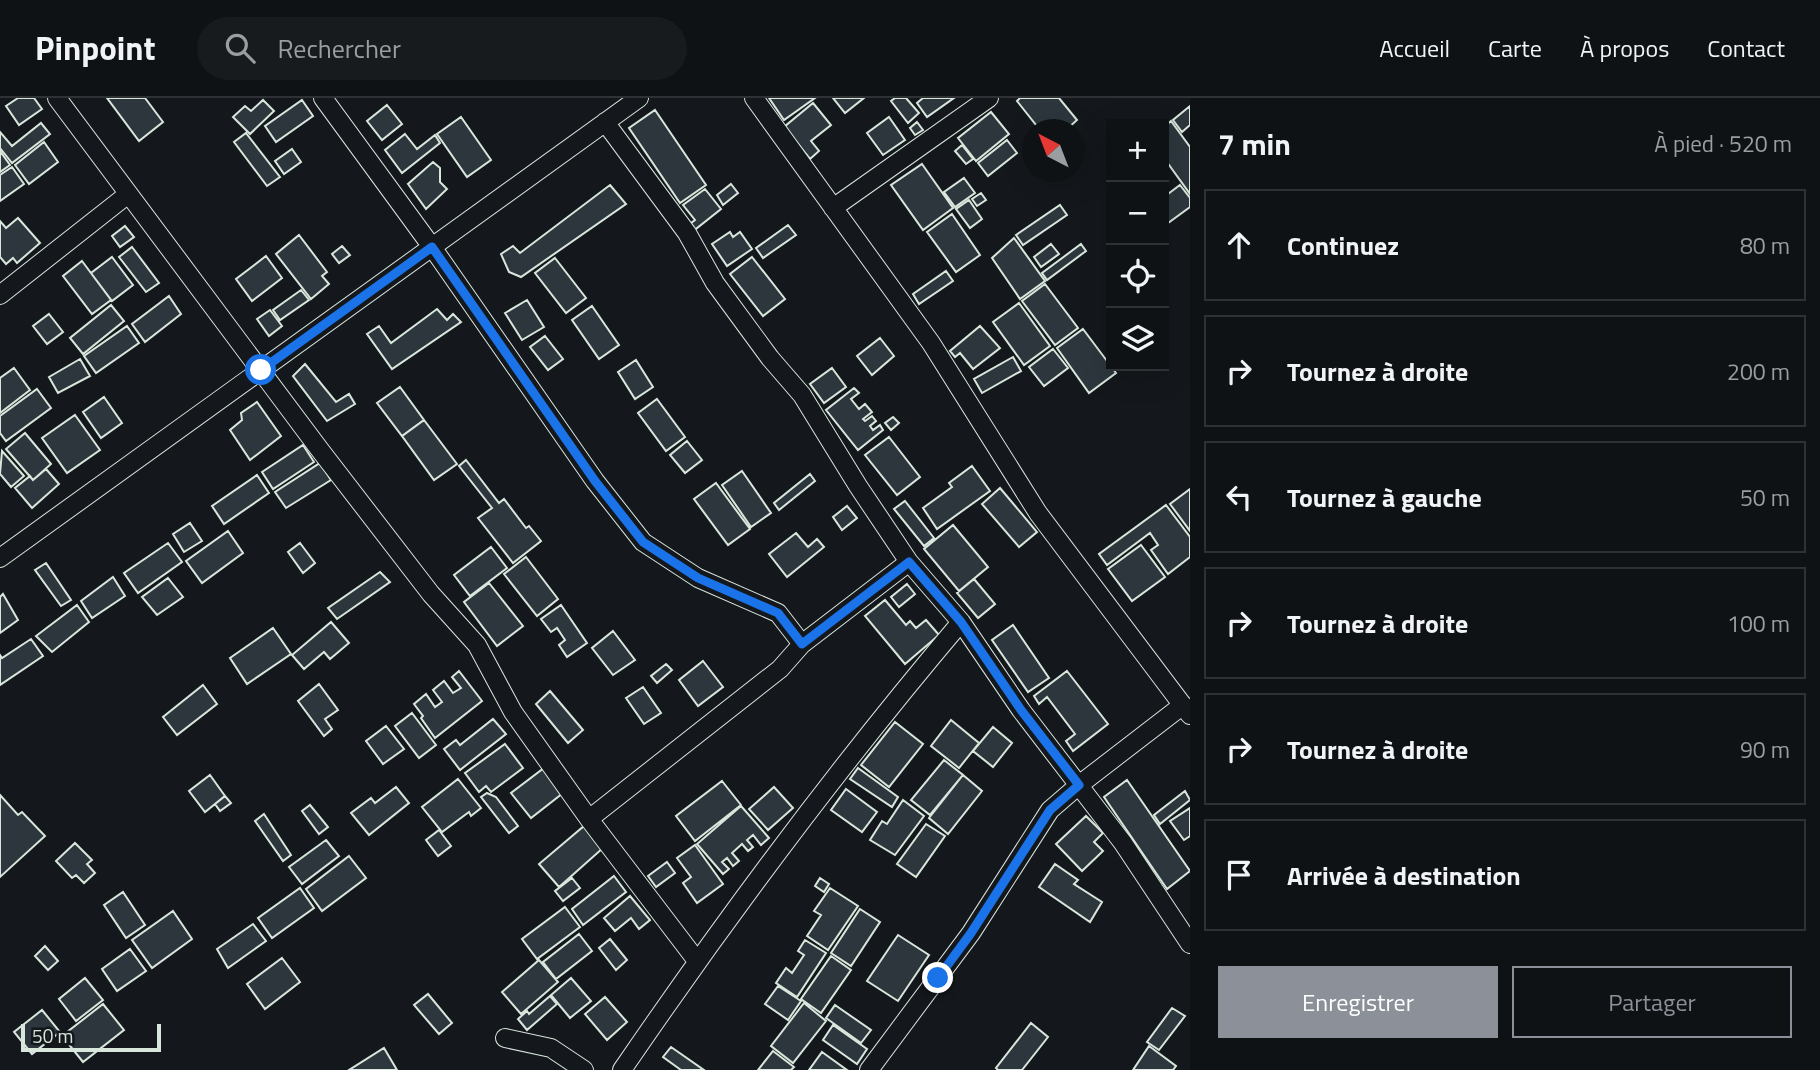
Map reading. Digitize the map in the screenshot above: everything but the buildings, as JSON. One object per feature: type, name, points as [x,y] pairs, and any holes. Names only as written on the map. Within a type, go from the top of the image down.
[{"type":"street","points":[[57,98],[127,195],[431,594],[477,645],[513,712],[589,820],[697,961]]},
{"type":"street","points":[[323,98],[432,247],[595,481],[643,542],[698,578],[778,613],[802,644]]},
{"type":"street","points":[[0,558],[639,98]]},
{"type":"street","points":[[754,98],[931,342],[1038,513],[1186,710],[1079,785],[1050,810],[971,933],[869,1070]]},
{"type":"street","points":[[834,208],[989,98]]},
{"type":"street","points":[[605,122],[687,233],[715,284],[770,358],[802,395],[909,562],[961,622],[1021,710],[1123,843],[1190,944]]},
{"type":"street","points":[[0,295],[127,195]]},
{"type":"street","points":[[589,820],[780,669],[802,644],[909,562]]},
{"type":"street","points":[[622,1070],[697,961],[841,767],[961,622]]},
{"type":"street","points":[[505,1038],[551,1048],[584,1070]]},
{"type":"route","points":[[261,370],[432,247],[595,481],[643,542],[698,578],[778,613],[802,644],[909,562],[961,622],[1021,710],[1079,785],[1050,810],[1032,842],[938,978]]}]
